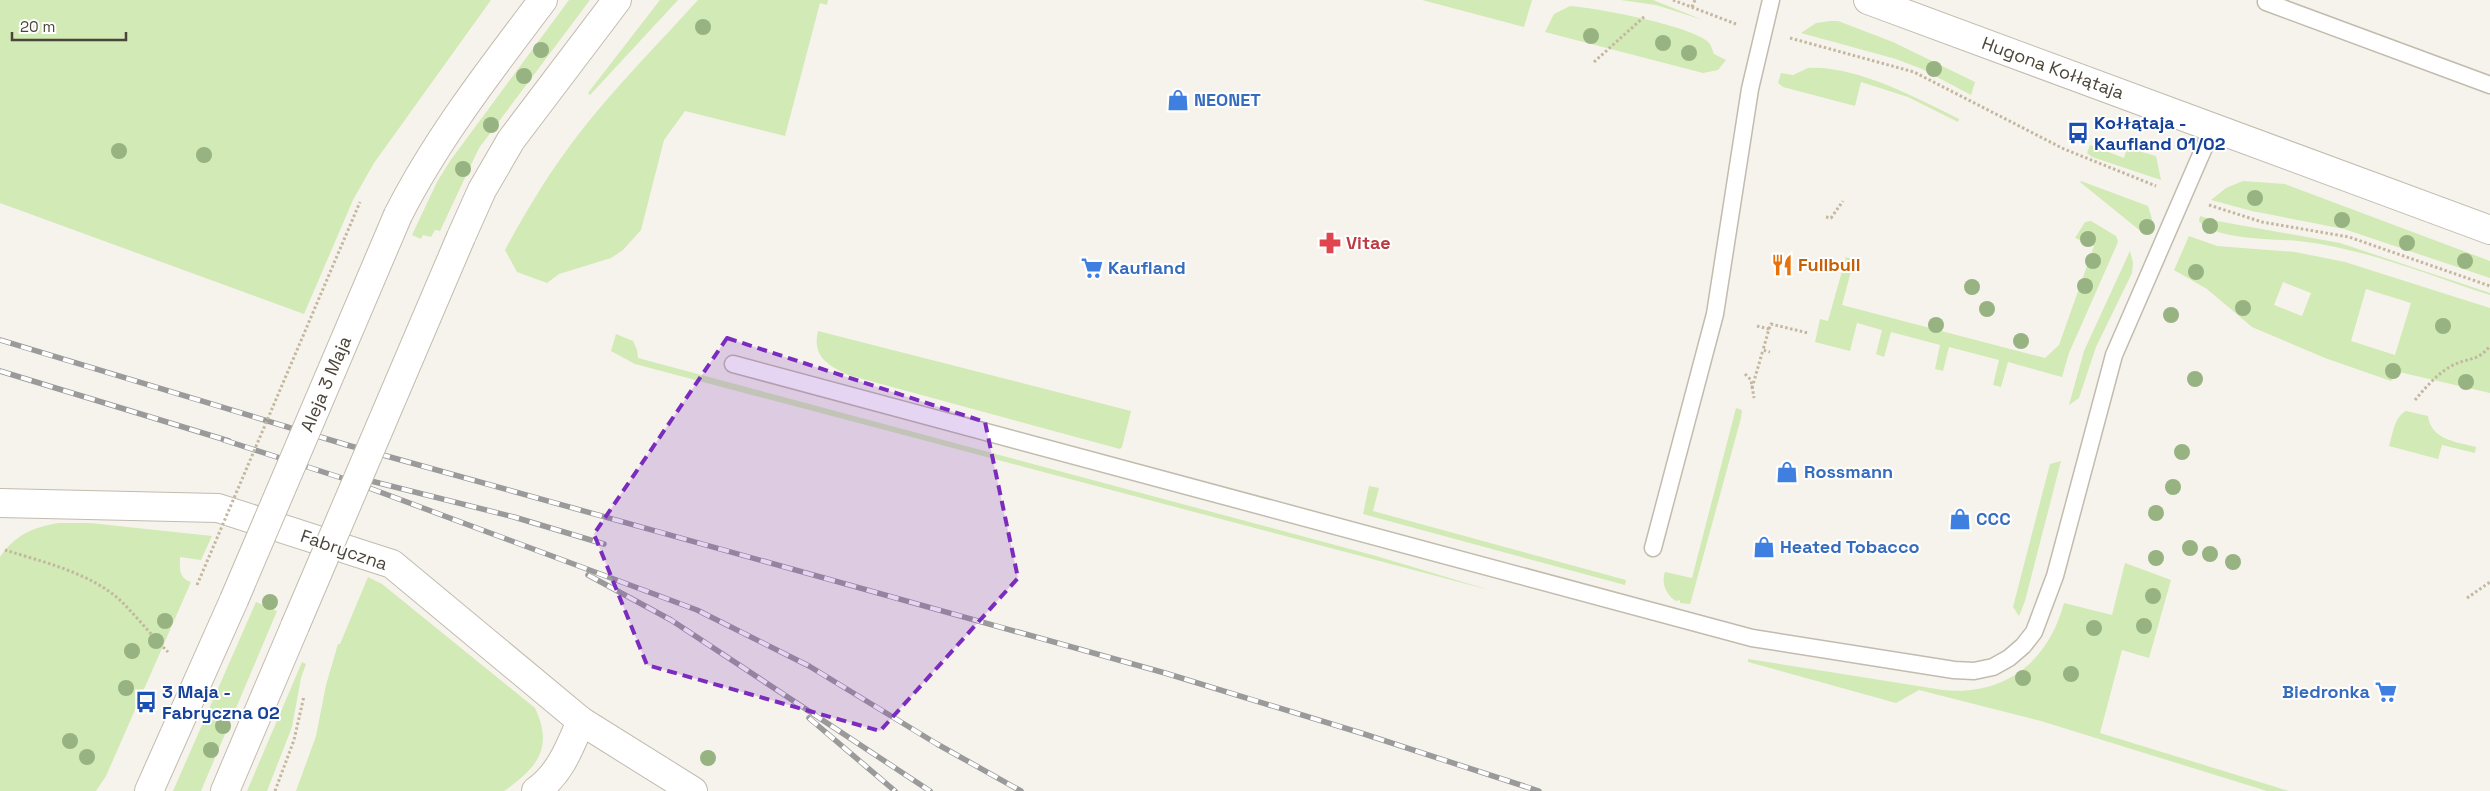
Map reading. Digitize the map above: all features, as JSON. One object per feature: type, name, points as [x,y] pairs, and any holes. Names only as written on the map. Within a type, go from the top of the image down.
[{"type":"street","name":"Aleja 3 Maja","points":[[149,791],[234,600],[398,215],[414,184],[461,109],[543,0]]},
{"type":"street","points":[[226,791],[294,626],[482,190],[512,140],[617,0]]},
{"type":"street","name":"Hugona Kołłątaja","points":[[1868,0],[2490,230]]},
{"type":"street","name":"Fabryczna","points":[[0,503],[218,508],[392,564],[581,721],[693,791]]},
{"type":"street","points":[[536,791],[546,784],[559,768],[581,721]]},
{"type":"lane","points":[[1653,548],[1714,314],[1750,89],[1771,0]]},
{"type":"lane","points":[[2266,2],[2490,85]]},
{"type":"lane","points":[[733,364],[1752,638],[1954,670],[1974,671],[1993,667],[2009,658],[2023,646],[2034,632],[2055,576],[2114,355],[2213,127]]},
{"type":"path","points":[[1674,0],[1736,24]]},
{"type":"path","points":[[1692,7],[1695,0]]},
{"type":"path","points":[[1594,62],[1645,16]]},
{"type":"path","points":[[1795,39],[1914,72],[2064,148],[2162,189]]},
{"type":"path","points":[[1826,217],[1831,218],[1843,201]]},
{"type":"path","points":[[197,585],[360,202]]},
{"type":"path","points":[[2212,206],[2262,222],[2349,237],[2490,286]]},
{"type":"path","points":[[1752,388],[1771,324],[1808,333]]},
{"type":"path","points":[[1757,326],[1769,329]]},
{"type":"path","points":[[2415,400],[2435,378],[2454,365],[2472,360],[2490,346]]},
{"type":"path","points":[[1763,350],[1770,352]]},
{"type":"path","points":[[1745,374],[1751,380],[1754,398]]},
{"type":"path","points":[[5,550],[58,567],[101,587],[120,600],[168,652]]},
{"type":"path","points":[[2468,598],[2490,582]]},
{"type":"path","points":[[274,791],[294,740],[306,687]]},
{"type":"highlighted area","points":[[727,338],[985,422],[1018,578],[880,731],[647,665],[594,534]]},
{"type":"green space","points":[[0,0],[491,0],[374,163],[353,200],[304,314],[0,203]]},
{"type":"green space","points":[[569,0],[590,0],[479,148],[440,231],[435,230],[431,237],[423,235],[421,239],[412,235],[437,182],[450,161]]},
{"type":"green space","points":[[660,0],[678,0],[590,95],[588,93]]},
{"type":"green space","points":[[698,0],[828,0],[827,5],[820,3],[785,136],[685,111],[664,140],[641,230],[623,250],[611,258],[559,274],[547,283],[517,272],[505,250],[550,174],[570,145],[609,97]]},
{"type":"green space","points":[[1422,0],[1532,0],[1524,27]]},
{"type":"green space","points":[[1621,0],[1653,0],[1703,20],[1656,5]]},
{"type":"green space","points":[[1570,6],[1620,14],[1681,29],[1707,41],[1714,54],[1726,60],[1718,70],[1703,73],[1545,32],[1554,14]]},
{"type":"green space","points":[[1838,21],[1893,42],[1975,82],[1971,95],[1922,69],[1896,59],[1801,33],[1816,23]]},
{"type":"green space","points":[[1808,68],[1826,68],[1865,77],[1924,102],[1959,119],[1958,122],[1908,97],[1861,82],[1855,106],[1783,87],[1778,83],[1781,73],[1793,75]]},
{"type":"green space","points":[[2090,145],[2124,158],[2127,148],[2156,156],[2161,180],[2092,157],[2087,153]]},
{"type":"green space","points":[[2081,181],[2148,206],[2152,219],[2148,234],[2138,229]]},
{"type":"green space","points":[[2243,181],[2285,184],[2490,261],[2490,278],[2344,229],[2252,211],[2211,200],[2226,188]]},
{"type":"green space","points":[[2200,216],[2217,221],[2340,243],[2490,293],[2490,295],[2396,263],[2348,250],[2299,241],[2261,239],[2218,232],[2199,221]]},
{"type":"green space","points":[[2091,221],[2116,236],[2118,242],[2069,353],[2062,377],[2008,362],[2001,387],[1993,385],[1999,360],[1949,347],[1943,371],[1935,369],[1940,345],[1891,332],[1884,357],[1876,354],[1882,330],[1857,323],[1850,351],[1815,342],[1820,319],[1828,321],[1846,257],[1854,260],[1842,305],[2045,358],[2059,345],[2094,246],[2075,238],[2085,222]]},
{"type":"green space","points":[[2189,236],[2217,246],[2295,252],[2345,262],[2490,308],[2490,393],[2399,372],[2391,381],[2325,358],[2252,327],[2207,289],[2174,270]],"holes":[[[2283,282],[2311,293],[2302,316],[2274,305]],[[2366,289],[2411,303],[2395,355],[2351,341]]]},
{"type":"green space","points":[[2130,251],[2133,263],[2132,273],[2096,347],[2079,398],[2069,405],[2084,351]]},
{"type":"green space","points":[[818,331],[1131,411],[1122,447],[1120,449],[848,375],[823,359],[817,347]]},
{"type":"green space","points":[[616,334],[633,341],[638,358],[1376,556],[1493,591],[635,364],[611,351]]},
{"type":"green space","points":[[1736,408],[1742,410],[1741,418],[1691,601],[1690,604],[1680,603],[1680,600],[1676,601],[1672,598],[1665,588],[1665,572],[1692,578]]},
{"type":"green space","points":[[2406,411],[2428,416],[2430,424],[2439,435],[2446,439],[2476,447],[2475,453],[2442,445],[2438,459],[2389,446],[2396,422]]},
{"type":"green space","points":[[2061,461],[2025,601],[2019,616],[2013,607],[2050,464]]},
{"type":"green space","points":[[1369,486],[1379,488],[1373,511],[1626,580],[1625,585],[1363,514]]},
{"type":"green space","points":[[59,523],[90,523],[212,536],[201,560],[180,557],[182,575],[191,582],[106,776],[96,791],[0,791],[0,557],[12,543],[25,533]]},
{"type":"green space","points":[[2125,563],[2171,580],[2149,658],[2122,650],[2100,733],[2289,791],[2267,791],[2041,721],[1919,690],[1896,703],[1748,662],[1748,659],[1943,690],[1965,690],[1986,687],[2004,681],[2021,671],[2035,658],[2057,624],[2064,603],[2112,615]]},
{"type":"green space","points":[[368,577],[382,584],[535,708],[543,735],[539,756],[525,774],[504,791],[296,791],[316,736],[326,685],[338,644],[340,644]]},
{"type":"green space","points":[[256,602],[277,611],[201,791],[173,791]]},
{"type":"green space","points":[[302,662],[306,664],[301,678],[292,727],[267,791],[247,791]]},
{"type":"railway","points":[[0,340],[347,445],[1165,673],[1361,733],[1539,791]]},
{"type":"railway","points":[[0,371],[229,441]]},
{"type":"railway","points":[[224,440],[345,479],[697,610],[809,666],[937,744],[1021,791]]},
{"type":"railway","points":[[359,478],[514,517],[604,544]]},
{"type":"railway","points":[[588,575],[671,620],[930,791]]},
{"type":"railway","points":[[809,718],[895,791]]},
{"type":"place","name":"NEONET","points":[[1178,100]]},
{"type":"place","name":"Kołłątaja - Kaufland 01/02","points":[[2078,133]]},
{"type":"place","name":"Vitae","points":[[1330,243]]},
{"type":"place","name":"Fullbull","points":[[1782,265]]},
{"type":"place","name":"Kaufland","points":[[1092,268]]},
{"type":"place","name":"Rossmann","points":[[1787,472]]},
{"type":"place","name":"CCC","points":[[1960,519]]},
{"type":"place","name":"Heated Tobacco","points":[[1764,547]]},
{"type":"place","name":"Biedronka","points":[[2386,692]]},
{"type":"place","name":"3 Maja - Fabryczna 02","points":[[146,702]]}]
